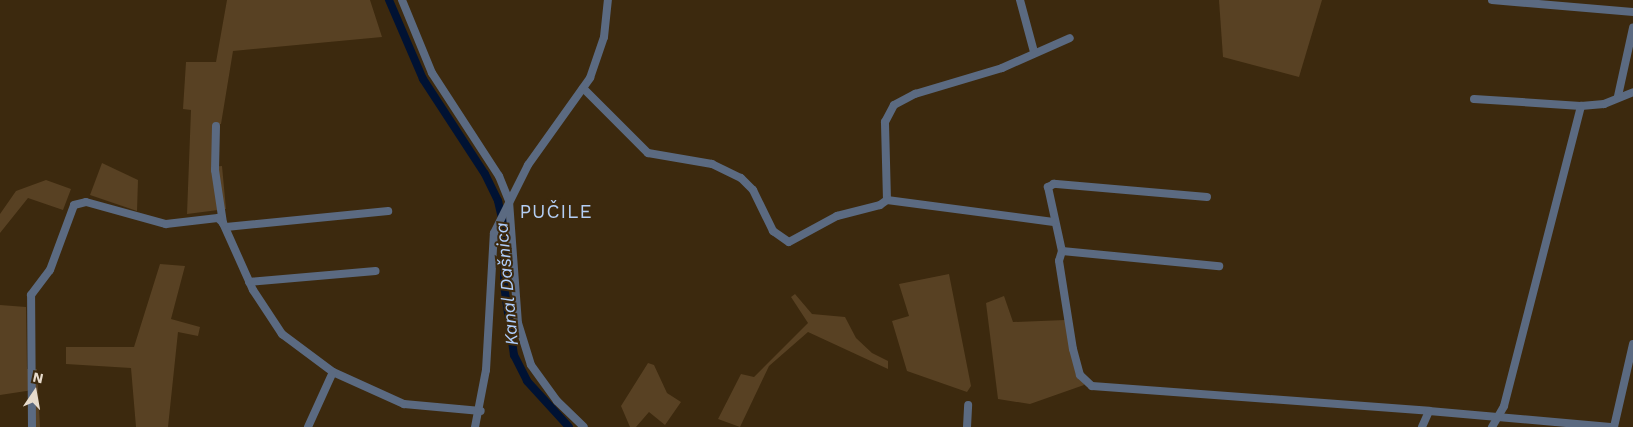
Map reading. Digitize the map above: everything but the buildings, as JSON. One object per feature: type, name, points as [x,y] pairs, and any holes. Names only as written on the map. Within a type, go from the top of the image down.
[{"type":"street","points":[[402,0],[432,73],[498,176],[507,204],[514,287],[522,340],[538,377],[584,427]]},
{"type":"street","points":[[474,427],[481,410],[497,226],[528,165],[584,88],[604,37],[608,0]]},
{"type":"street","points":[[1020,0],[1034,52]]},
{"type":"street","points":[[1492,0],[1633,12]]},
{"type":"street","points":[[1618,96],[1633,28]]},
{"type":"street","points":[[887,200],[885,122],[894,105],[915,94],[987,74],[1070,38]]},
{"type":"street","points":[[584,88],[648,152],[712,164],[741,178],[753,190],[773,231],[783,241],[801,238],[837,216],[880,205],[887,200],[1054,222]]},
{"type":"street","points":[[1474,99],[1581,106],[1604,104],[1618,96],[1633,92]]},
{"type":"street","points":[[1492,427],[1504,406],[1581,106]]},
{"type":"street","points":[[216,126],[215,170],[224,225],[249,282],[282,334],[333,372],[404,404],[481,410]]},
{"type":"street","points":[[1207,197],[1049,184],[1054,222],[1062,252],[1059,261],[1073,349],[1080,375],[1092,386],[1613,427],[1633,344]]},
{"type":"street","points":[[32,427],[31,295],[50,270],[74,205],[86,202],[166,224],[218,218],[224,225]]},
{"type":"street","points":[[224,225],[388,211]]},
{"type":"street","points":[[1062,252],[1218,266]]},
{"type":"street","points":[[249,282],[376,271]]},
{"type":"street","points":[[308,427],[333,372]]},
{"type":"street","points":[[967,427],[968,405]]},
{"type":"street","points":[[1422,427],[1428,411]]},
{"type":"shaded area","points":[[227,0],[370,0],[382,37],[233,51],[221,124],[214,124],[212,167],[222,166],[226,209],[187,214],[191,110],[183,109],[186,62],[216,62]]},
{"type":"shaded area","points":[[1219,0],[1322,0],[1299,77],[1223,57]]},
{"type":"shaded area","points":[[102,163],[138,180],[137,211],[90,195]]},
{"type":"shaded area","points":[[46,180],[71,189],[63,210],[28,198],[0,233],[0,214],[16,191]]},
{"type":"shaded area","points":[[160,264],[185,266],[171,319],[200,327],[198,336],[178,332],[168,427],[136,427],[131,368],[66,364],[66,347],[134,347]]},
{"type":"shaded area","points":[[949,274],[971,386],[967,392],[907,371],[892,321],[909,316],[899,284]]},
{"type":"shaded area","points":[[795,294],[812,314],[845,317],[856,338],[872,353],[888,361],[888,369],[808,332],[769,366],[740,427],[718,419],[741,374],[754,377],[808,323],[791,297]]},
{"type":"shaded area","points":[[1004,296],[1013,322],[1065,320],[1084,385],[1030,404],[998,399],[986,303]]},
{"type":"shaded area","points":[[0,305],[26,307],[27,369],[37,369],[40,427],[35,427],[33,390],[0,395]]},
{"type":"shaded area","points":[[648,363],[654,365],[667,393],[681,402],[665,425],[649,412],[636,427],[630,427],[621,406]]},
{"type":"waterway","name":"Kanal Dašnica","points":[[389,0],[423,79],[485,174],[498,201],[504,226],[504,285],[514,355],[527,381],[569,427]]},
{"type":"district","name":"PUČILE","points":[[556,212]]}]
